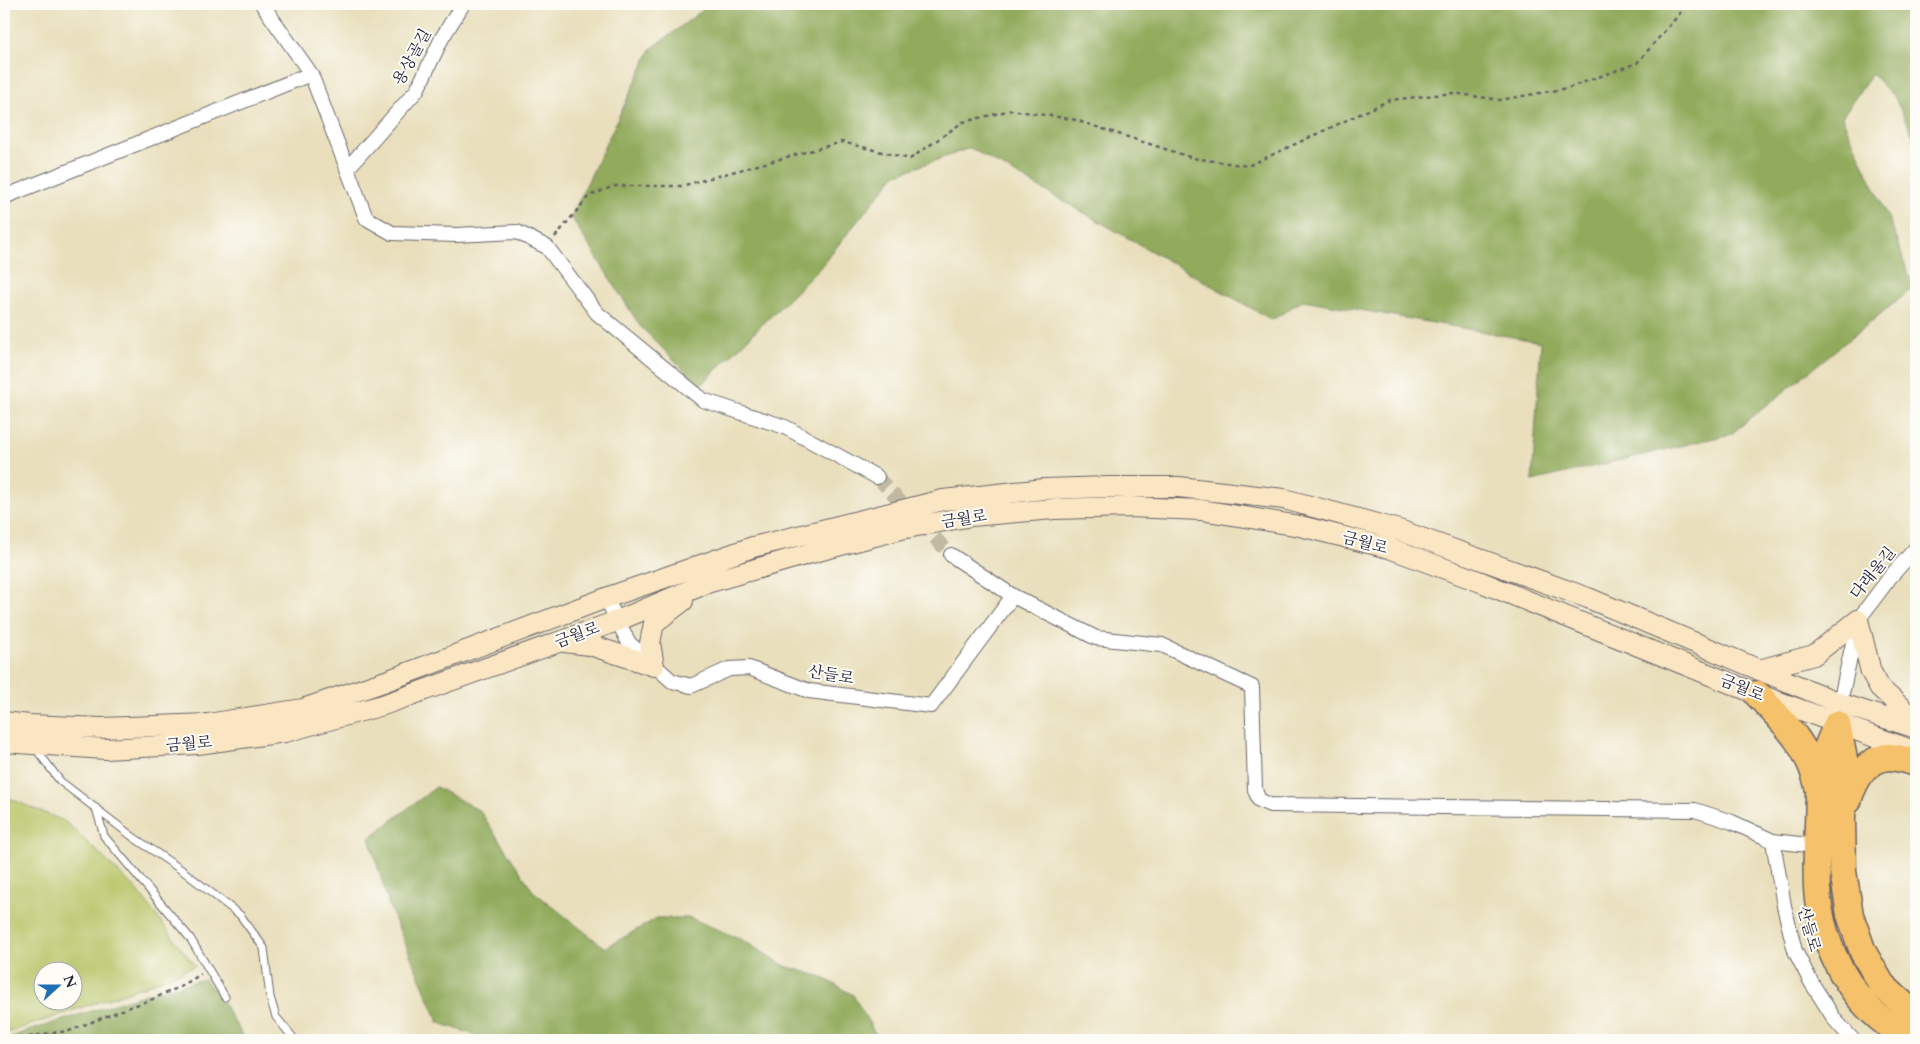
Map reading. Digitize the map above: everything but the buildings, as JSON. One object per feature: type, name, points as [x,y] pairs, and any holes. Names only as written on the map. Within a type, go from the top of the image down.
[{"type":"highway","points":[[1758,682],[1804,748],[1813,764],[1820,790]]},
{"type":"highway","points":[[1838,714],[1823,759],[1820,790],[1817,846],[1818,899],[1822,921],[1840,970],[1870,1011],[1893,1028],[1916,1040]]},
{"type":"highway","points":[[1838,714],[1846,769],[1842,818],[1843,871],[1850,915],[1863,952],[1882,985],[1916,1016]]},
{"type":"highway","points":[[1842,818],[1853,784],[1863,770],[1876,761],[1890,757],[1916,763]]},
{"type":"main road","name":"금월로","points":[[4,722],[101,728],[208,724],[303,708],[386,681],[606,598],[753,547],[943,500],[1044,489],[1179,487],[1284,499],[1399,530],[1588,598],[1758,682]]},
{"type":"main road","name":"금월로","points":[[4,742],[105,749],[198,744],[285,732],[383,705],[617,621],[708,583],[901,529],[972,516],[1054,508],[1130,507],[1201,510],[1300,526],[1389,548],[1758,682],[1838,714],[1916,752]]},
{"type":"main road","points":[[560,642],[590,644],[654,666],[650,643],[654,623],[708,583]]},
{"type":"main road","points":[[1758,682],[1814,656],[1858,620],[1871,672],[1880,688],[1916,721]]},
{"type":"main road","name":"금월로","points":[[1838,714],[1916,728]]},
{"type":"street","points":[[262,4],[310,74],[366,218],[392,233],[456,235],[517,232],[547,247],[597,313],[703,400],[785,427],[877,477]]},
{"type":"street","name":"용상골길","points":[[347,168],[417,90],[442,38],[463,4]]},
{"type":"street","points":[[4,197],[310,74]]},
{"type":"street","name":"다래울길","points":[[1858,620],[1891,576],[1916,548]]},
{"type":"street","points":[[951,555],[1013,596],[1096,638],[1162,645],[1252,687],[1255,790],[1259,800],[1270,805],[1695,810],[1732,822],[1774,841],[1817,846]]},
{"type":"street","name":"산들로","points":[[606,598],[629,643],[672,680],[691,686],[729,669],[749,668],[809,691],[931,706],[1013,596]]},
{"type":"street","points":[[1838,714],[1858,620]]},
{"type":"street","name":"산들로","points":[[1774,841],[1784,906],[1795,951],[1811,982],[1835,1020],[1853,1040]]},
{"type":"lane","points":[[33,744],[60,782],[132,837],[183,871],[240,915],[264,948],[270,997],[276,1017],[295,1040]]},
{"type":"lane","points":[[96,808],[104,836],[190,938],[225,997]]},
{"type":"path","points":[[547,247],[589,196],[614,186],[681,186],[842,142],[910,160],[963,122],[1011,110],[1072,119],[1193,158],[1248,166],[1390,100],[1453,93],[1500,100],[1568,88],[1611,73],[1637,63],[1688,4]]},
{"type":"path","points":[[13,1040],[69,1031],[174,990],[208,969]]},
{"type":"green space","points":[[711,4],[1916,4],[1916,142],[1895,98],[1872,74],[1842,117],[1891,224],[1913,288],[1731,434],[1532,481],[1541,342],[1303,300],[1272,320],[970,148],[895,175],[818,270],[700,386],[640,326],[571,217],[651,49]]},
{"type":"green space","points":[[436,787],[480,811],[533,891],[605,948],[657,918],[690,918],[741,939],[785,966],[822,977],[853,995],[879,1040],[484,1040],[439,1023],[390,908],[369,838]]},
{"type":"green space","points":[[4,796],[66,822],[136,889],[195,966],[145,986],[82,1007],[82,962],[32,962],[32,1012],[69,1012],[4,1034]]},
{"type":"green space","points":[[204,979],[218,994],[245,1040],[4,1040],[150,993]]},
{"type":"tunnel","points":[[877,477],[951,555]]}]
